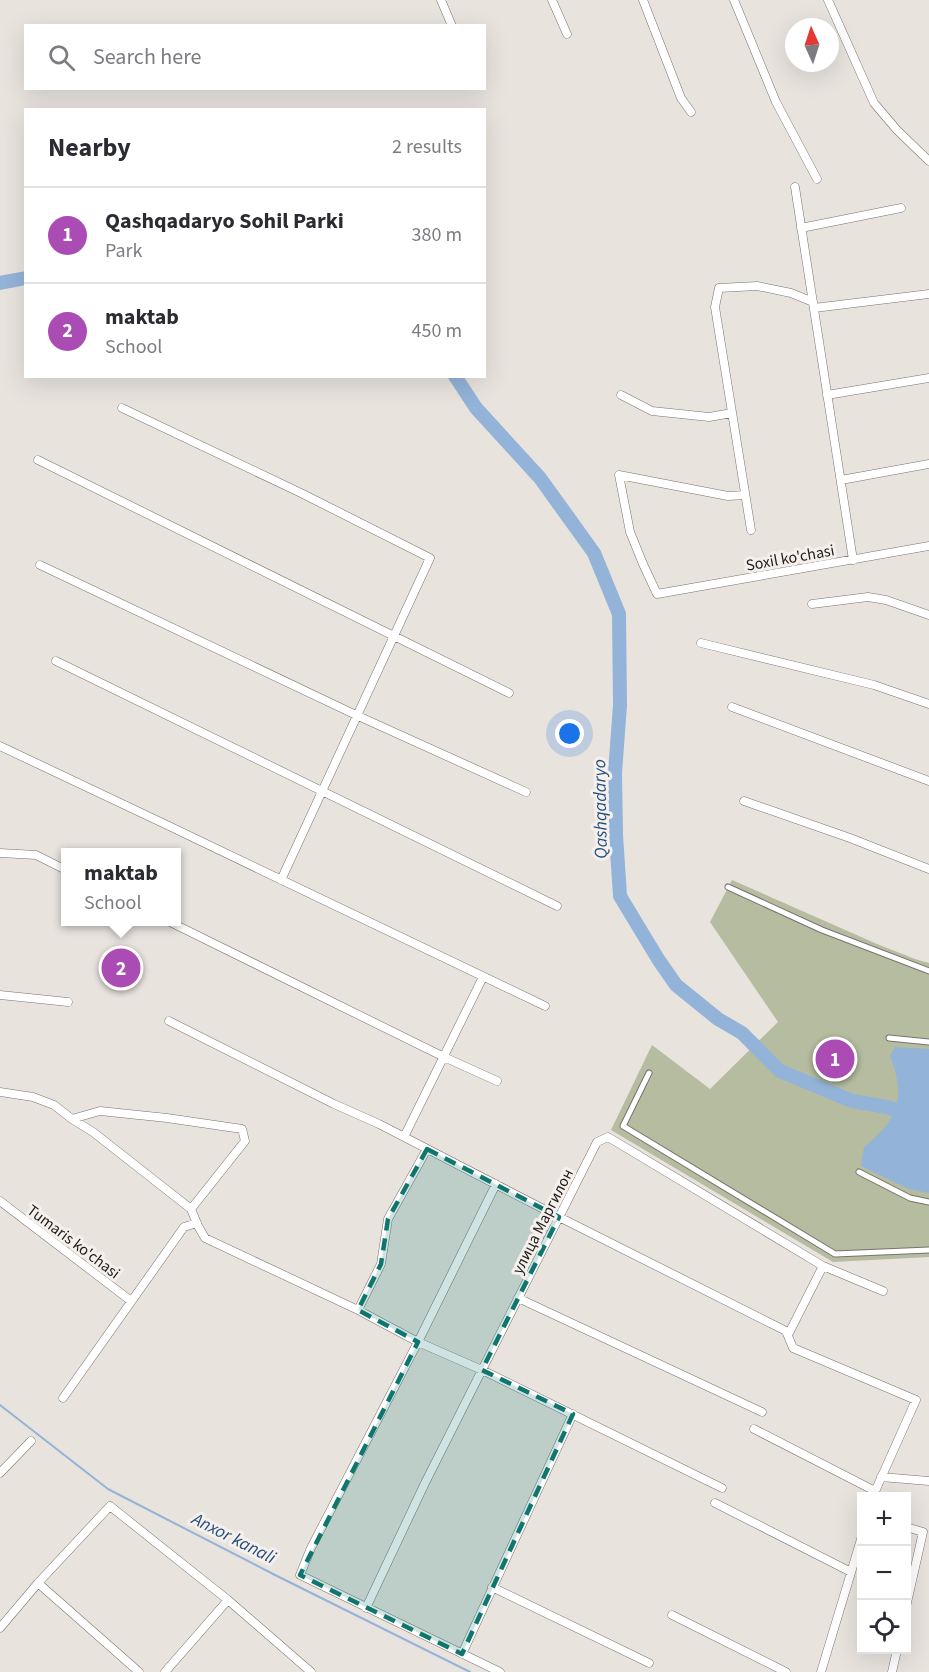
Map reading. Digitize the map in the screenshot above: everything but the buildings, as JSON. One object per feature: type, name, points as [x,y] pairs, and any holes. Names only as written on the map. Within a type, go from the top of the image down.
[{"type":"street","points":[[441,0],[451,24]]},
{"type":"street","points":[[552,0],[567,34]]},
{"type":"street","points":[[643,0],[681,98],[691,112]]},
{"type":"street","points":[[734,0],[776,102],[817,179]]},
{"type":"street","points":[[828,0],[874,103],[929,162]]},
{"type":"street","points":[[795,187],[853,560]]},
{"type":"street","points":[[801,228],[901,208]]},
{"type":"street","points":[[750,530],[715,307],[719,288],[757,285],[791,293],[814,305],[929,294]]},
{"type":"street","points":[[826,395],[929,378]]},
{"type":"street","points":[[621,395],[652,411],[710,417],[732,413]]},
{"type":"street","points":[[122,408],[301,493],[430,558],[281,880]]},
{"type":"street","points":[[38,460],[509,693]]},
{"type":"street","points":[[841,480],[929,464]]},
{"type":"street","name":"Soxil ko'chasi","points":[[745,495],[728,496],[620,475],[630,532],[657,594],[929,546]]},
{"type":"street","points":[[40,565],[356,715],[525,792]]},
{"type":"street","points":[[812,604],[868,597],[885,600],[929,615]]},
{"type":"street","points":[[701,643],[874,685],[929,704]]},
{"type":"street","points":[[56,661],[557,906]]},
{"type":"street","points":[[732,707],[929,781]]},
{"type":"street","points":[[0,746],[545,1006]]},
{"type":"street","points":[[744,801],[850,838],[929,869]]},
{"type":"street","points":[[0,853],[36,855],[61,868]]},
{"type":"street","points":[[728,887],[822,930],[929,971]]},
{"type":"street","points":[[180,926],[497,1081]]},
{"type":"street","points":[[404,1137],[483,977]]},
{"type":"street","points":[[0,995],[68,1002]]},
{"type":"street","points":[[169,1021],[786,1330],[793,1348],[916,1400],[875,1492]]},
{"type":"street","points":[[889,1038],[929,1042]]},
{"type":"street","points":[[649,1073],[623,1126],[835,1254],[929,1250]]},
{"type":"street","points":[[0,1092],[33,1097],[54,1105],[93,1132],[191,1209],[205,1238],[722,1488]]},
{"type":"street","points":[[72,1119],[100,1111],[242,1129],[245,1141],[191,1209]]},
{"type":"street","name":"улица Маргилон","points":[[366,1608],[425,1483],[597,1142],[608,1137],[823,1266],[883,1291]]},
{"type":"street","points":[[358,1311],[381,1264],[387,1219],[427,1149]]},
{"type":"street","points":[[859,1172],[910,1198],[929,1202]]},
{"type":"street","points":[[496,1184],[418,1342],[311,1548],[300,1575],[500,1672]]},
{"type":"street","name":"Tumaris ko'chasi","points":[[0,1202],[131,1301]]},
{"type":"street","points":[[63,1398],[184,1227],[197,1223]]},
{"type":"street","points":[[788,1335],[823,1266]]},
{"type":"street","points":[[518,1298],[762,1412]]},
{"type":"street","points":[[462,1654],[573,1414]]},
{"type":"street","points":[[754,1429],[870,1492]]},
{"type":"street","points":[[0,1473],[31,1441]]},
{"type":"street","points":[[881,1478],[929,1481]]},
{"type":"street","points":[[715,1503],[851,1572]]},
{"type":"street","points":[[0,1628],[38,1583],[110,1506],[228,1600],[311,1672]]},
{"type":"street","points":[[908,1600],[923,1532],[911,1528]]},
{"type":"street","points":[[821,1672],[858,1546]]},
{"type":"street","points":[[38,1583],[140,1672]]},
{"type":"street","points":[[492,1587],[649,1663]]},
{"type":"street","points":[[165,1672],[228,1600]]},
{"type":"street","points":[[672,1615],[786,1672]]},
{"type":"street","points":[[892,1672],[896,1654]]},
{"type":"highlighted area","points":[[427,1149],[559,1217],[482,1370],[573,1414],[462,1654],[300,1575],[418,1342],[358,1310],[381,1264],[388,1219]]},
{"type":"green space","points":[[732,880],[877,944],[929,963],[929,1257],[833,1262],[611,1130],[652,1045],[710,1089],[778,1022],[710,922]]},
{"type":"water","points":[[895,1047],[929,1049],[929,1193],[909,1189],[861,1166],[864,1147],[885,1127],[896,1107],[898,1084],[890,1056]]},
{"type":"waterway","name":"Qashqadaryo","points":[[0,283],[24,278]]},
{"type":"waterway","name":"Qashqadaryo","points":[[456,378],[476,408],[540,478],[594,553],[619,614],[620,705],[615,773],[620,896],[658,959],[676,985],[718,1019],[742,1033],[780,1071],[852,1101],[887,1107],[929,1121]]},
{"type":"waterway","name":"Anxor kanali","points":[[0,1405],[108,1489],[470,1672]]},
{"type":"place","name":"maktab","points":[[121,968]]},
{"type":"place","name":"Qashqadaryo Sohil Parki","points":[[835,1059]]}]
